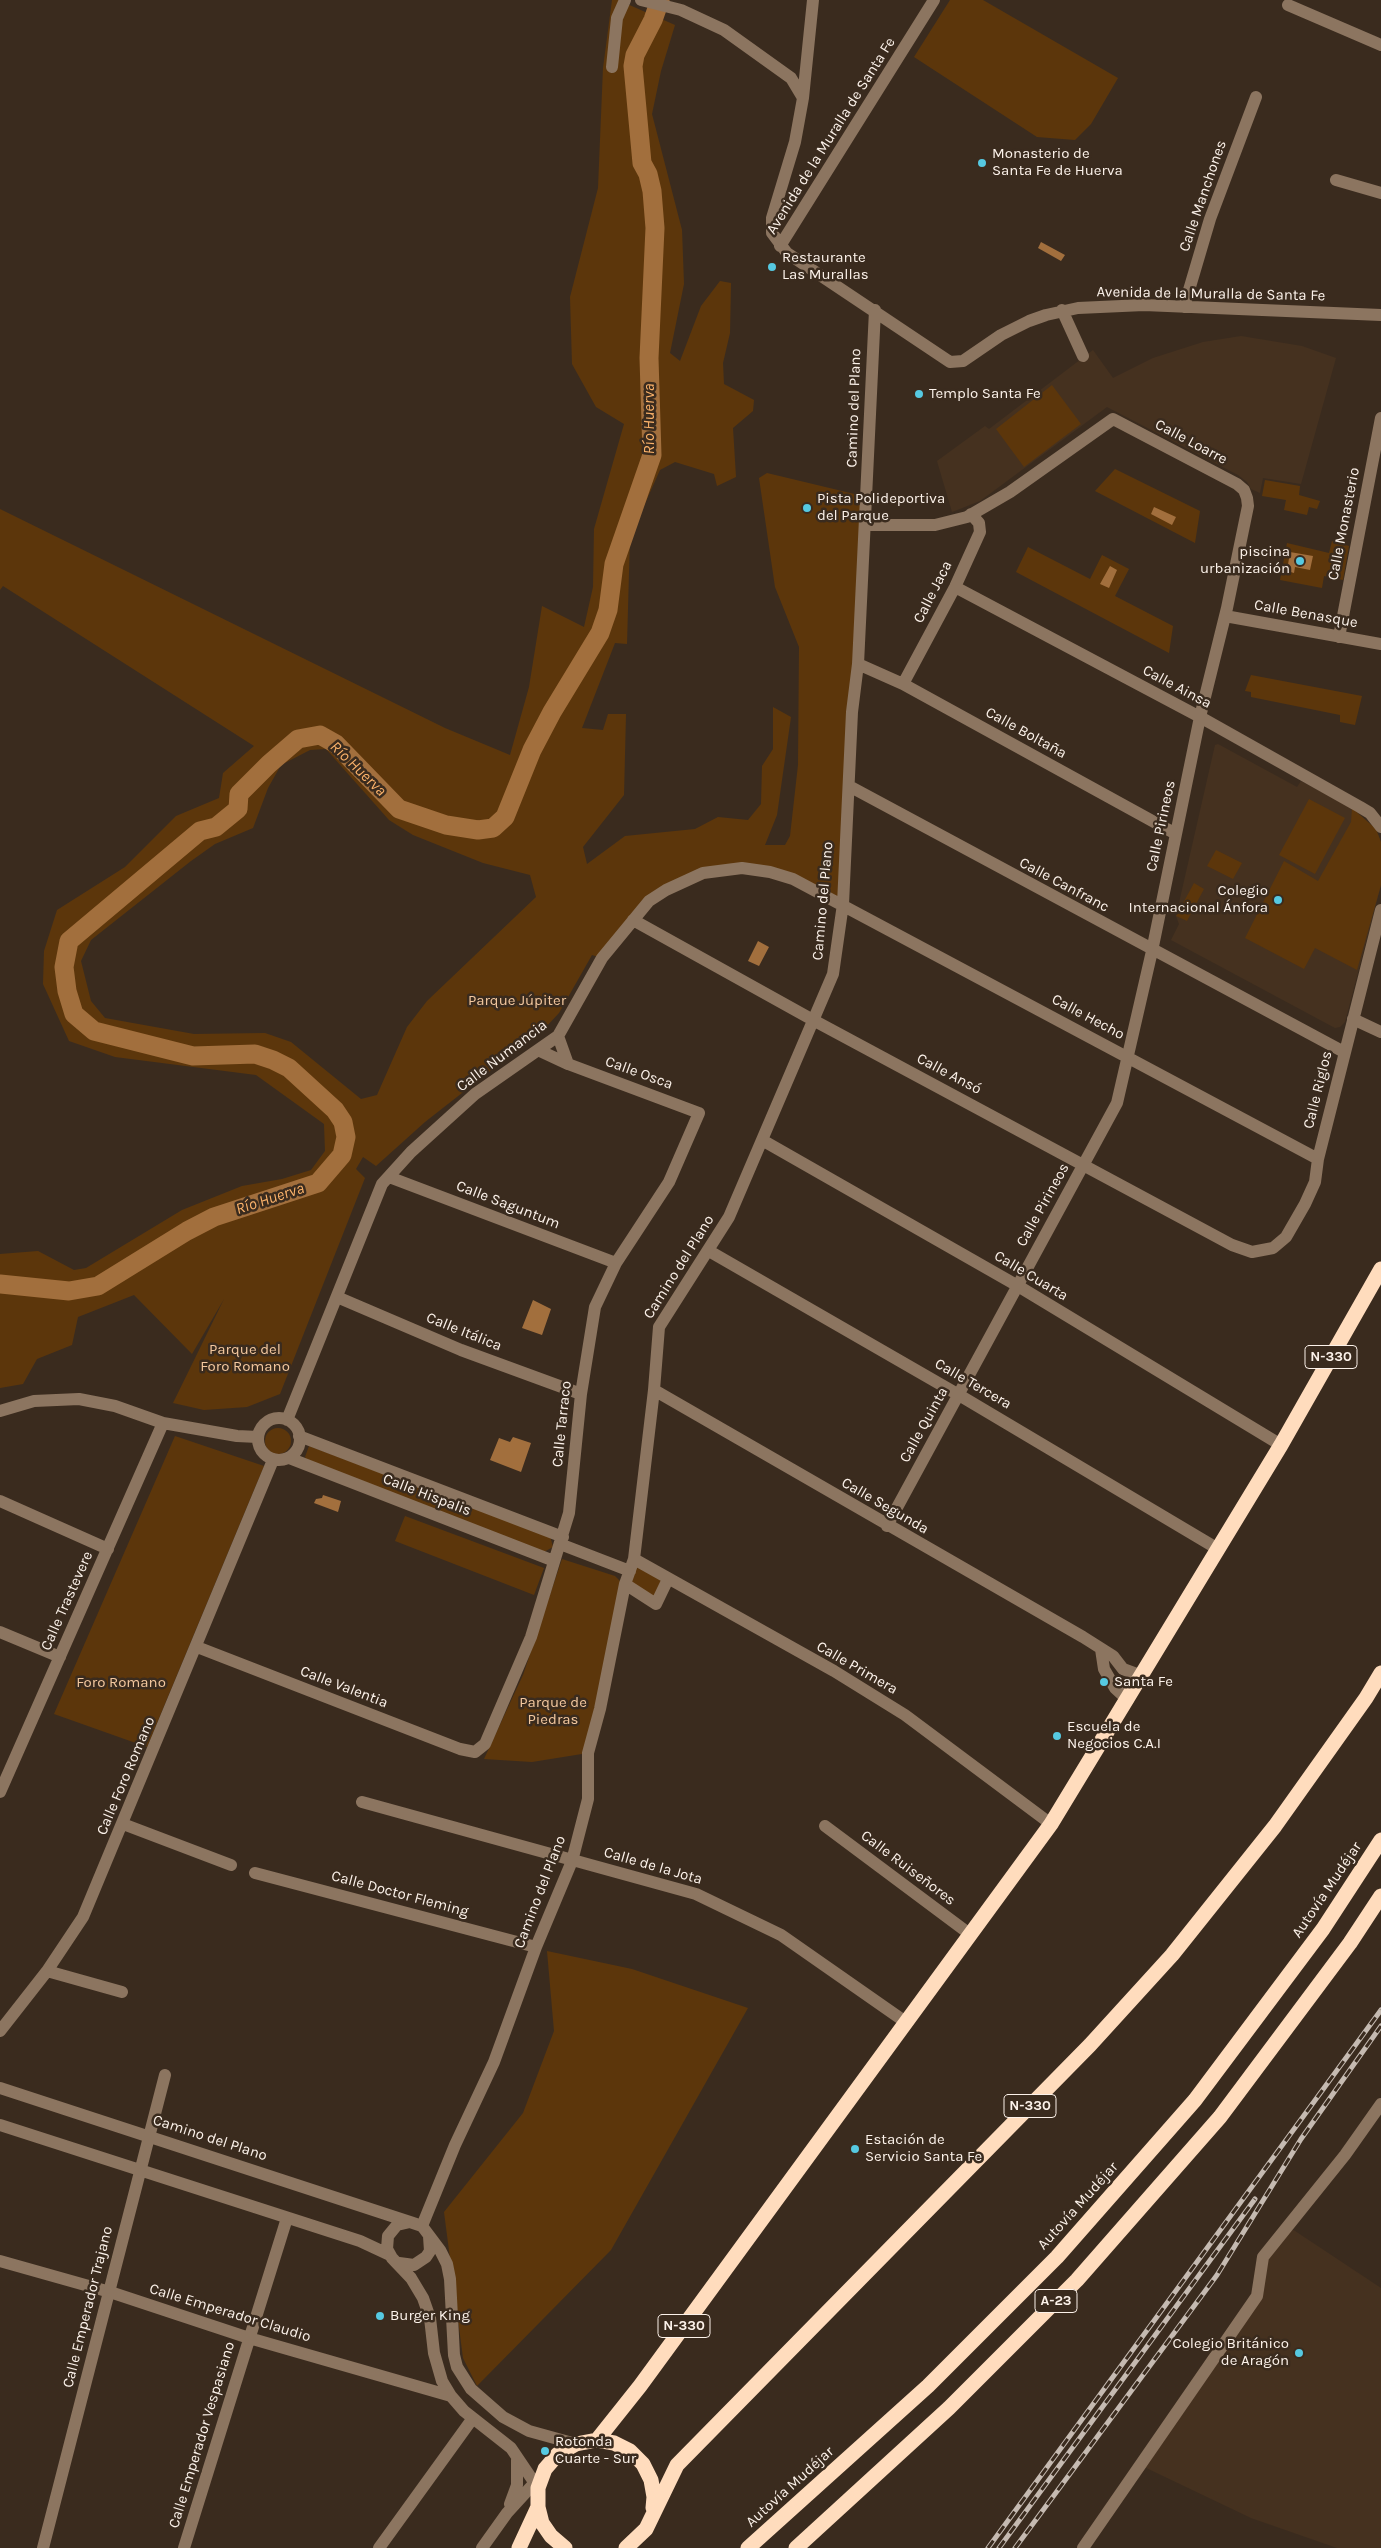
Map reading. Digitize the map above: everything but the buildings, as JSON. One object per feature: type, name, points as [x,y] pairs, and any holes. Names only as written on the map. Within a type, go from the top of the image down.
[{"type":"highway","name":"N-330","points":[[596,2440],[614,2421],[1051,1824],[1281,1445],[1381,1269]]},
{"type":"highway","name":"N-330","points":[[626,2548],[646,2529],[677,2465],[1090,2045],[1172,1955],[1275,1826],[1366,1698],[1381,1673]]},
{"type":"highway","name":"Autovía Mudéjar","points":[[748,2548],[928,2386],[1057,2257],[1195,2100],[1323,1929],[1381,1840]]},
{"type":"highway","name":"A-23","points":[[796,2548],[950,2408],[1078,2280],[1220,2117],[1350,1943],[1381,1896]]},
{"type":"highway","name":"N-330","points":[[538,2483],[558,2454],[576,2444],[596,2440],[622,2447],[643,2464],[653,2488],[652,2515]]},
{"type":"highway","points":[[538,2483],[538,2507],[542,2523],[551,2536],[565,2548]]},
{"type":"highway","points":[[519,2548],[538,2507]]},
{"type":"street","points":[[612,67],[617,18],[625,0]]},
{"type":"street","points":[[642,0],[681,10],[732,35],[791,78],[802,98]]},
{"type":"street","points":[[780,246],[772,234],[772,218],[795,142],[813,0]]},
{"type":"street","name":"Avenida de la Muralla de Santa Fe","points":[[934,0],[780,246],[800,262],[954,363],[963,361],[1001,335],[1029,321],[1062,310],[1099,306],[1184,307],[1381,315]]},
{"type":"street","points":[[1288,5],[1381,44]]},
{"type":"street","name":"Calle Manchones","points":[[1184,307],[1210,219],[1256,97]]},
{"type":"street","points":[[1336,180],[1381,193]]},
{"type":"street","name":"Camino del Plano","points":[[0,2088],[148,2135],[420,2228],[494,2062],[536,1946],[572,1861],[588,1799],[588,1753],[600,1709],[625,1584],[632,1565],[654,1390],[659,1327],[729,1217],[833,974],[843,904],[852,712],[858,664],[866,525],[875,310]]},
{"type":"street","points":[[1062,310],[1083,356]]},
{"type":"street","name":"Calle Monasterio","points":[[1339,637],[1381,418]]},
{"type":"street","name":"Calle Loarre","points":[[971,514],[1010,492],[1113,419],[1237,484],[1244,490],[1247,498]]},
{"type":"street","name":"Calle Pirineos","points":[[1018,1286],[1117,1103],[1152,951],[1200,717],[1225,616],[1248,506],[1247,498]]},
{"type":"street","points":[[866,525],[935,526],[971,514]]},
{"type":"street","name":"Calle Jaca","points":[[904,684],[955,587],[980,532],[979,523],[971,514]]},
{"type":"street","name":"Calle Ainsa","points":[[955,587],[1200,717],[1360,807],[1380,825]]},
{"type":"street","name":"Calle Benasque","points":[[1225,616],[1381,644]]},
{"type":"street","name":"Calle Boltaña","points":[[858,664],[904,684],[1176,834]]},
{"type":"street","name":"Calle Canfranc","points":[[849,786],[1152,951],[1344,1052]]},
{"type":"street","name":"Calle Numancia","points":[[287,1420],[382,1184],[411,1152],[475,1094],[558,1036],[602,958],[649,901],[687,878],[724,869],[760,870],[782,875],[843,904]]},
{"type":"street","name":"Calle Hecho","points":[[843,904],[1318,1159]]},
{"type":"street","name":"Calle Riglos","points":[[1252,1252],[1273,1248],[1286,1237],[1306,1204],[1315,1182],[1318,1159],[1381,910]]},
{"type":"street","name":"Calle Ansó","points":[[633,920],[813,1020],[1232,1244],[1252,1252]]},
{"type":"street","points":[[1352,1019],[1381,1032]]},
{"type":"street","points":[[558,1036],[568,1064]]},
{"type":"street","name":"Calle Osca","points":[[538,1050],[568,1064],[699,1113]]},
{"type":"street","name":"Calle Tarraco","points":[[481,1749],[485,1744],[531,1637],[562,1541],[569,1513],[581,1394],[595,1307],[616,1263],[669,1182],[699,1113]]},
{"type":"street","name":"Calle Cuarta","points":[[762,1140],[1018,1286],[1281,1445]]},
{"type":"street","name":"Calle Saguntum","points":[[389,1177],[616,1263]]},
{"type":"street","name":"Calle Tercera","points":[[709,1251],[959,1395],[1218,1549]]},
{"type":"street","name":"Calle Quinta","points":[[886,1526],[1018,1286]]},
{"type":"street","name":"Calle Itálica","points":[[337,1297],[461,1350],[581,1394]]},
{"type":"street","name":"Calle Segunda","points":[[654,1390],[886,1526],[1114,1656],[1123,1669],[1142,1676]]},
{"type":"street","points":[[0,1411],[34,1401],[79,1399],[115,1406],[163,1423],[237,1436],[258,1437]]},
{"type":"street","points":[[287,1420],[293,1424],[299,1436],[298,1448],[289,1458],[273,1460],[263,1454],[258,1443],[258,1437],[263,1425],[268,1421],[287,1420]]},
{"type":"street","name":"Calle Trastevere","points":[[0,1792],[5,1767],[60,1657],[163,1423]]},
{"type":"street","name":"Calle Hispalis","points":[[299,1436],[562,1541],[632,1565]]},
{"type":"street","name":"Calle Hispalis","points":[[289,1458],[308,1467],[554,1561]]},
{"type":"street","name":"Calle Foro Romano","points":[[0,2031],[47,1971],[83,1917],[273,1460]]},
{"type":"street","points":[[0,1501],[108,1549]]},
{"type":"street","name":"Calle Primera","points":[[632,1565],[668,1579],[834,1672],[905,1715],[1051,1824]]},
{"type":"street","points":[[625,1584],[656,1604],[668,1579]]},
{"type":"street","points":[[0,1632],[60,1657]]},
{"type":"street","name":"Calle Valentia","points":[[196,1647],[460,1749],[474,1752],[481,1749]]},
{"type":"street","points":[[1101,1649],[1104,1669],[1115,1688],[1128,1700]]},
{"type":"street","name":"Calle de la Jota","points":[[362,1802],[696,1894],[781,1935],[907,2023]]},
{"type":"street","points":[[123,1824],[231,1865]]},
{"type":"street","name":"Calle Ruiseñores","points":[[825,1826],[971,1935]]},
{"type":"street","name":"Calle Doctor Fleming","points":[[255,1873],[536,1946]]},
{"type":"street","points":[[47,1971],[122,1992]]},
{"type":"street","name":"Calle Emperador Trajano","points":[[43,2548],[165,2075]]},
{"type":"street","points":[[1083,2548],[1257,2296],[1263,2257],[1345,2155],[1381,2104]]},
{"type":"street","points":[[0,2125],[360,2242],[394,2259],[414,2265],[426,2257],[430,2251],[420,2228]]},
{"type":"street","name":"Calle Emperador Vespasiano","points":[[184,2548],[287,2218]]},
{"type":"street","points":[[482,2548],[507,2513],[538,2483],[505,2442],[472,2418],[451,2396],[437,2367],[427,2308],[418,2289],[394,2259],[387,2242],[388,2236],[397,2225],[420,2228],[448,2264],[454,2355],[463,2379],[483,2401],[503,2417],[529,2431],[576,2444]]},
{"type":"street","name":"Calle Emperador Claudio","points":[[0,2261],[110,2292],[249,2338],[451,2396]]},
{"type":"street","points":[[379,2548],[472,2418]]},
{"type":"street","points":[[507,2513],[517,2485],[516,2455]]},
{"type":"shaded area","points":[[1041,242],[1065,255],[1061,261],[1038,248]]},
{"type":"shaded area","points":[[1241,336],[1302,346],[1336,358],[1301,484],[1263,478],[1260,493],[1251,489],[1247,482],[1238,475],[1107,407],[980,501],[952,512],[937,461],[985,426],[989,429],[1093,350],[1113,378],[1153,358],[1203,342]]},
{"type":"shaded area","points":[[1154,507],[1176,517],[1172,525],[1151,514]]},
{"type":"shaded area","name":"piscina urbanización","points":[[1290,552],[1313,556],[1310,570],[1295,567],[1294,573],[1287,571]]},
{"type":"shaded area","points":[[1110,566],[1117,570],[1109,588],[1100,584]]},
{"type":"shaded area","name":"Colegio Internacional Ánfora","points":[[1218,744],[1297,787],[1301,781],[1352,808],[1376,829],[1381,842],[1381,885],[1345,1022],[1340,1027],[1335,1028],[1171,940],[1179,924],[1176,916],[1215,745]]},
{"type":"shaded area","points":[[758,941],[769,947],[759,966],[748,961]]},
{"type":"shaded area","points":[[533,1300],[551,1309],[542,1335],[522,1328]]},
{"type":"shaded area","points":[[513,1437],[531,1443],[521,1472],[490,1460],[499,1438],[510,1442]]},
{"type":"shaded area","points":[[323,1495],[341,1501],[338,1512],[314,1503],[316,1499],[322,1498]]},
{"type":"shaded area","name":"Colegio Británico de Aragón","points":[[1289,2227],[1381,2288],[1381,2548],[1337,2548],[1251,2518],[1140,2465],[1257,2296],[1263,2257]]},
{"type":"green space","points":[[612,0],[618,0],[675,25],[661,71],[652,114],[682,230],[684,284],[670,353],[680,361],[701,306],[720,281],[731,283],[730,333],[723,363],[724,384],[754,400],[753,411],[733,428],[736,477],[717,486],[714,474],[675,462],[660,470],[630,537],[627,644],[615,643],[582,728],[603,730],[608,714],[626,714],[624,795],[583,847],[587,864],[625,836],[695,829],[718,817],[748,820],[761,804],[762,766],[773,749],[773,707],[791,717],[777,815],[765,845],[785,845],[790,836],[798,765],[799,647],[775,587],[759,478],[767,473],[867,497],[843,904],[825,894],[742,868],[666,890],[602,958],[592,955],[559,1013],[545,1028],[425,1122],[376,1166],[363,1157],[356,1169],[365,1178],[280,1394],[247,1407],[204,1410],[173,1403],[224,1299],[192,1354],[134,1295],[78,1317],[72,1345],[37,1359],[23,1384],[0,1388],[0,1254],[38,1251],[74,1270],[86,1268],[182,1210],[242,1186],[282,1179],[311,1170],[325,1151],[324,1124],[256,1075],[115,1057],[69,1041],[43,984],[44,951],[57,910],[125,867],[176,816],[219,798],[223,773],[254,746],[3,586],[0,590],[0,509],[445,728],[510,755],[529,687],[542,606],[584,627],[593,587],[594,529],[624,424],[596,407],[572,364],[570,297],[598,188],[603,68]],"holes":[[[326,749],[389,820],[413,835],[483,863],[530,875],[536,897],[427,1001],[407,1027],[377,1095],[361,1099],[291,1042],[265,1033],[194,1034],[105,1018],[91,1001],[81,961],[91,940],[215,844],[253,828],[268,788],[281,765],[310,750]]]},
{"type":"green space","points":[[950,0],[983,0],[1118,78],[1091,124],[1075,140],[1037,137],[914,57]]},
{"type":"green space","points":[[1052,385],[1081,424],[1024,467],[996,429]]},
{"type":"green space","points":[[1115,469],[1200,511],[1195,543],[1095,491]]},
{"type":"green space","points":[[1265,480],[1300,486],[1299,495],[1320,501],[1317,509],[1309,507],[1307,515],[1284,510],[1286,500],[1262,496]]},
{"type":"green space","points":[[1332,541],[1349,546],[1343,580],[1324,576],[1322,588],[1280,580],[1287,543],[1329,553]]},
{"type":"green space","points":[[1028,547],[1090,579],[1102,555],[1129,569],[1115,596],[1173,626],[1169,653],[1016,572]]},
{"type":"green space","points":[[1251,675],[1362,696],[1355,725],[1340,722],[1340,715],[1251,697],[1251,692],[1245,691]]},
{"type":"green space","points":[[1309,799],[1345,818],[1315,874],[1279,855]]},
{"type":"green space","points":[[1352,808],[1376,829],[1381,842],[1381,885],[1357,970],[1315,948],[1304,969],[1245,938],[1284,861],[1318,881],[1351,822]]},
{"type":"green space","points":[[1216,850],[1242,863],[1233,879],[1207,866]]},
{"type":"green space","points":[[1194,883],[1204,889],[1187,921],[1176,916]]},
{"type":"green space","points":[[278,1428],[288,1431],[291,1441],[288,1451],[278,1454],[268,1451],[265,1441],[268,1431]]},
{"type":"green space","name":"Foro Romano","points":[[175,1436],[264,1466],[147,1747],[54,1714]]},
{"type":"green space","points":[[309,1446],[550,1536],[553,1547],[542,1553],[308,1462],[305,1457]]},
{"type":"green space","points":[[405,1516],[544,1568],[534,1595],[395,1541]]},
{"type":"green space","name":"Parque de Piedras","points":[[562,1559],[615,1576],[623,1584],[588,1753],[532,1762],[484,1759],[523,1675]]},
{"type":"green space","points":[[636,1564],[668,1579],[655,1602],[628,1583]]},
{"type":"green space","points":[[547,1951],[632,1969],[748,2008],[611,2250],[477,2386],[463,2358],[444,2212],[523,2113],[554,2031]]},
{"type":"waterway","name":"Río Huerva","points":[[0,1284],[69,1291],[98,1286],[187,1231],[214,1217],[318,1183],[342,1155],[346,1137],[343,1122],[335,1110],[289,1068],[255,1054],[193,1056],[94,1031],[74,1014],[67,991],[64,967],[69,941],[200,831],[216,827],[238,809],[239,794],[298,739],[320,735],[336,744],[399,809],[446,825],[478,830],[493,828],[505,817],[532,750],[552,712],[600,633],[608,610],[614,564],[652,455],[649,358],[655,228],[652,191],[648,174],[642,163],[633,66],[635,55],[653,20],[660,0]]},
{"type":"railway","points":[[988,2548],[1381,2010]]},
{"type":"railway","points":[[1015,2548],[1217,2275],[1301,2139],[1381,2026]]},
{"type":"railway","points":[[999,2548],[1255,2199]]},
{"type":"place","name":"Monasterio de Santa Fe de Huerva","points":[[982,163]]},
{"type":"place","name":"Restaurante Las Murallas","points":[[772,267]]},
{"type":"place","name":"Templo Santa Fe","points":[[919,394]]},
{"type":"place","name":"Pista Polideportiva del Parque","points":[[807,508]]},
{"type":"place","name":"piscina urbanización","points":[[1300,561]]},
{"type":"place","name":"Colegio Internacional Ánfora","points":[[1278,900]]},
{"type":"place","name":"Santa Fe","points":[[1104,1682]]},
{"type":"place","name":"Escuela de Negocios C.A.I","points":[[1057,1736]]},
{"type":"place","name":"Estación de Servicio Santa Fe","points":[[855,2149]]},
{"type":"place","name":"Burger King","points":[[380,2316]]},
{"type":"place","name":"Colegio Británico de Aragón","points":[[1299,2353]]},
{"type":"place","name":"Rotonda Cuarte - Sur","points":[[545,2451]]},
{"type":"park label","name":"Parque Júpiter","points":[[517,1001]]},
{"type":"park label","name":"Parque del Foro Romano","points":[[245,1358]]}]
